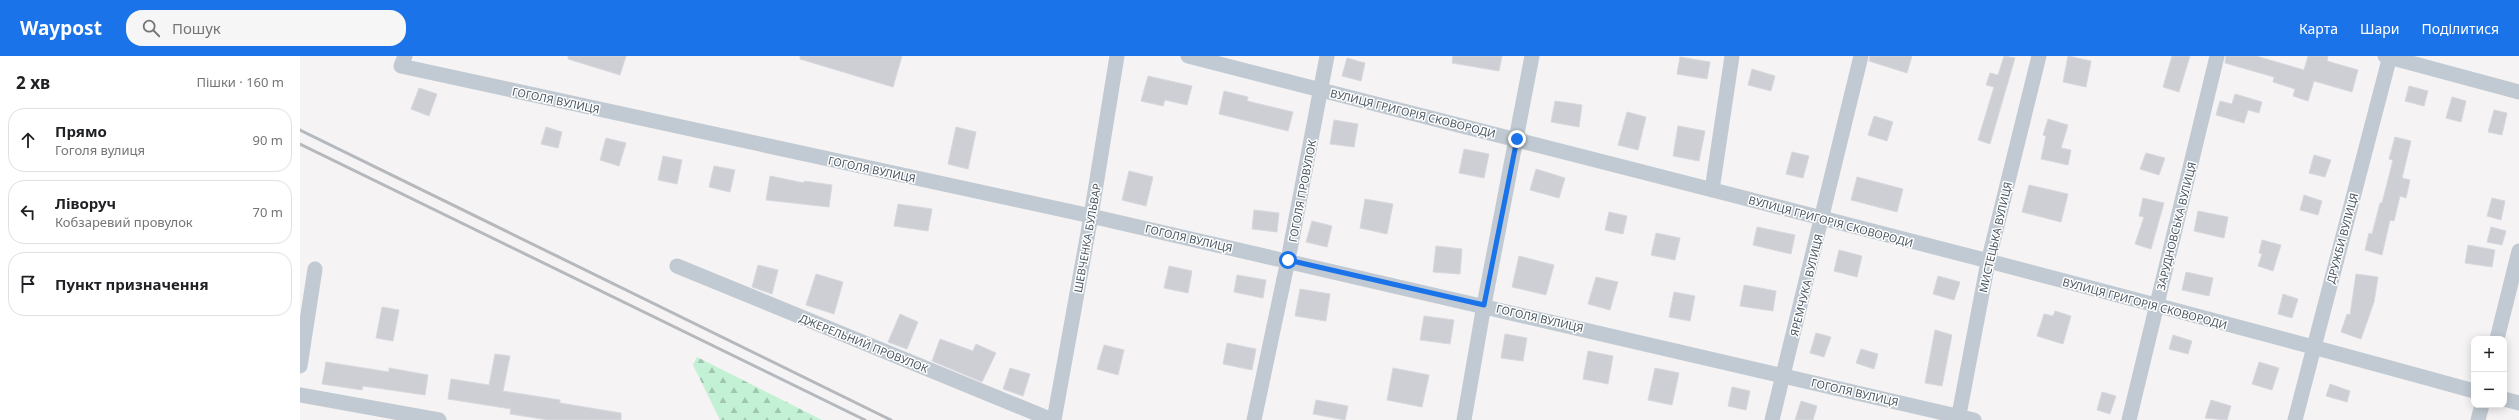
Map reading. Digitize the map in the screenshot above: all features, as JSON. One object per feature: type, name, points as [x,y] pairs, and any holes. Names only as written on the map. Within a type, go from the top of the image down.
[{"type":"street","name":"ШЕВЧЕНКА БУЛЬВАР","points":[[1053,420],[1091,216],[1117,56]]},
{"type":"street","name":"ВУЛИЦЯ ГРИГОРІЯ СКОВОРОДИ","points":[[1188,56],[1517,139],[2314,347],[2471,390]]},
{"type":"street","name":"ГОГОЛЯ ПРОВУЛОК","points":[[1254,420],[1288,260],[1322,90],[1327,56]]},
{"type":"street","points":[[1464,420],[1484,305],[1532,56]]},
{"type":"street","points":[[1712,190],[1732,56]]},
{"type":"street","name":"ЯРЕМЧУКА ВУЛИЦЯ","points":[[1772,420],[1823,219],[1861,56]]},
{"type":"street","name":"МИСТЕЦЬКА ВУЛИЦЯ","points":[[1958,418],[1988,262],[2039,56]]},
{"type":"street","name":"ЗАРУДНОВСЬКА ВУЛИЦЯ","points":[[2129,420],[2217,56]]},
{"type":"street","points":[[2389,56],[2519,92]]},
{"type":"street","name":"ДРУЖБИ ВУЛИЦЯ","points":[[2295,420],[2389,56]]},
{"type":"street","name":"ГОГОЛЯ ВУЛИЦЯ","points":[[403,61],[1288,260],[1783,375],[1958,418],[1974,420]]},
{"type":"street","points":[[2499,336],[2519,251]]},
{"type":"street","name":"ДЖЕРЕЛЬНИЙ ПРОВУЛОК","points":[[677,266],[1053,420]]},
{"type":"street","points":[[300,366],[315,268]]},
{"type":"street","points":[[300,395],[439,420]]},
{"type":"street","points":[[2507,400],[2519,403]]},
{"type":"street","points":[[2478,420],[2481,408]]},
{"type":"green space","points":[[697,357],[822,420],[720,420],[693,365]]},
{"type":"building","points":[[568,56],[626,56],[620,75],[568,59]]},
{"type":"building","points":[[800,56],[902,56],[893,87],[800,59]]},
{"type":"building","points":[[1453,56],[1502,56],[1499,71],[1452,63]]},
{"type":"building","points":[[1870,56],[1912,56],[1907,73],[1869,61]]},
{"type":"building","points":[[2004,56],[2015,58],[1990,144],[1978,140],[1994,87],[1986,85],[1990,73],[1998,75]]},
{"type":"building","points":[[2068,56],[2091,61],[2086,87],[2063,82]]},
{"type":"building","points":[[2172,56],[2190,56],[2179,92],[2163,87]]},
{"type":"building","points":[[2226,56],[2256,56],[2304,70],[2308,56],[2328,56],[2327,61],[2358,70],[2352,92],[2314,81],[2308,101],[2293,96],[2295,89],[2273,82],[2274,77],[2225,63]]},
{"type":"building","points":[[1680,57],[1710,62],[1707,79],[1677,74]]},
{"type":"building","points":[[1347,58],[1365,63],[1361,81],[1342,76]]},
{"type":"building","points":[[1752,69],[1775,76],[1771,91],[1748,85]]},
{"type":"building","points":[[1148,76],[1192,86],[1187,105],[1165,100],[1163,106],[1141,101]]},
{"type":"building","points":[[2409,86],[2428,91],[2424,106],[2405,101]]},
{"type":"building","points":[[419,88],[437,94],[429,116],[411,109]]},
{"type":"building","points":[[1224,91],[1248,97],[1247,101],[1293,112],[1288,131],[1219,114]]},
{"type":"building","points":[[2235,94],[2262,102],[2259,113],[2248,110],[2244,123],[2216,115],[2220,101],[2232,104]]},
{"type":"building","points":[[2452,97],[2466,101],[2461,122],[2446,118]]},
{"type":"building","points":[[1555,101],[1582,105],[1579,127],[1551,122]]},
{"type":"building","points":[[2494,110],[2507,113],[2502,135],[2488,132]]},
{"type":"building","points":[[1627,112],[1646,117],[1638,150],[1618,145]]},
{"type":"building","points":[[1874,116],[1893,122],[1887,141],[1868,135]]},
{"type":"building","points":[[2048,119],[2068,125],[2061,148],[2071,150],[2068,165],[2041,159],[2046,136],[2043,135]]},
{"type":"building","points":[[1334,120],[1358,124],[1354,147],[1330,144]]},
{"type":"building","points":[[1678,126],[1705,131],[1699,161],[1673,156]]},
{"type":"building","points":[[546,127],[562,132],[558,148],[541,144]]},
{"type":"building","points":[[956,127],[976,132],[968,169],[948,164]]},
{"type":"building","points":[[2395,137],[2411,141],[2402,178],[2410,180],[2406,198],[2400,196],[2394,221],[2390,220],[2382,255],[2365,250],[2369,233],[2372,234],[2380,203],[2382,203],[2393,160],[2389,159]]},
{"type":"building","points":[[606,138],[626,143],[619,166],[600,160]]},
{"type":"building","points":[[1464,149],[1489,154],[1484,178],[1459,173]]},
{"type":"building","points":[[1792,152],[1809,156],[1803,178],[1786,174]]},
{"type":"building","points":[[2146,153],[2165,158],[2159,175],[2140,169]]},
{"type":"building","points":[[2314,155],[2331,160],[2325,177],[2309,173]]},
{"type":"building","points":[[663,156],[682,160],[677,184],[658,180]]},
{"type":"building","points":[[714,166],[735,170],[730,192],[709,187]]},
{"type":"building","points":[[1536,169],[1565,178],[1559,198],[1530,190]]},
{"type":"building","points":[[1129,171],[1153,177],[1146,206],[1122,200]]},
{"type":"building","points":[[770,176],[804,183],[804,181],[832,185],[829,207],[766,200]]},
{"type":"building","points":[[1857,177],[1903,189],[1897,212],[1851,200]]},
{"type":"building","points":[[2029,185],[2068,194],[2061,222],[2022,212]]},
{"type":"building","points":[[2304,195],[2322,201],[2318,215],[2300,210]]},
{"type":"building","points":[[2143,198],[2164,203],[2151,249],[2135,244],[2144,217],[2139,216]]},
{"type":"building","points":[[2492,198],[2505,201],[2501,220],[2487,216]]},
{"type":"building","points":[[1365,199],[1393,204],[1387,234],[1360,228]]},
{"type":"building","points":[[898,204],[932,209],[928,231],[894,226]]},
{"type":"building","points":[[1254,210],[1279,213],[1277,232],[1252,229]]},
{"type":"building","points":[[2198,211],[2228,217],[2224,238],[2194,231]]},
{"type":"building","points":[[1609,212],[1627,216],[1623,234],[1605,230]]},
{"type":"building","points":[[1312,221],[1332,226],[1327,247],[1306,242]]},
{"type":"building","points":[[1757,227],[1795,235],[1791,254],[1753,245]]},
{"type":"building","points":[[2491,227],[2506,231],[2502,245],[2487,242]]},
{"type":"building","points":[[1656,233],[1680,238],[1675,260],[1651,255]]},
{"type":"building","points":[[2262,240],[2281,245],[2273,271],[2258,266],[2262,254],[2259,253]]},
{"type":"building","points":[[2468,245],[2495,250],[2492,267],[2465,263]]},
{"type":"building","points":[[1436,246],[1462,249],[1460,274],[1433,272]]},
{"type":"building","points":[[1839,250],[1862,256],[1857,277],[1834,271]]},
{"type":"building","points":[[1519,256],[1554,265],[1546,295],[1512,287]]},
{"type":"building","points":[[758,265],[778,270],[772,294],[752,287]]},
{"type":"building","points":[[1169,266],[1192,271],[1188,293],[1164,288]]},
{"type":"building","points":[[2186,272],[2213,278],[2209,296],[2182,290]]},
{"type":"building","points":[[816,274],[843,282],[834,314],[806,305]]},
{"type":"building","points":[[2356,274],[2378,277],[2374,302],[2361,339],[2341,332],[2347,314],[2350,315]]},
{"type":"building","points":[[1237,275],[1266,280],[1263,298],[1234,292]]},
{"type":"building","points":[[1938,276],[1960,282],[1954,300],[1933,294]]},
{"type":"building","points":[[1596,277],[1618,282],[1610,310],[1588,304]]},
{"type":"building","points":[[1744,285],[1776,291],[1773,311],[1740,306]]},
{"type":"building","points":[[1300,289],[1330,294],[1326,321],[1295,316]]},
{"type":"building","points":[[1674,292],[1695,296],[1690,321],[1669,317]]},
{"type":"building","points":[[2283,294],[2298,299],[2292,318],[2278,314]]},
{"type":"building","points":[[382,307],[399,310],[393,341],[376,338]]},
{"type":"building","points":[[2055,311],[2071,316],[2063,344],[2037,336],[2044,314],[2053,316]]},
{"type":"building","points":[[900,314],[918,322],[907,349],[888,342]]},
{"type":"building","points":[[1424,316],[1454,320],[1450,344],[1420,340]]},
{"type":"building","points":[[1935,330],[1952,335],[1942,386],[1925,383]]},
{"type":"building","points":[[1816,333],[1831,337],[1824,357],[1810,353]]},
{"type":"building","points":[[1505,334],[1527,338],[1523,361],[1501,358]]},
{"type":"building","points":[[2173,335],[2192,341],[2188,354],[2169,349]]},
{"type":"building","points":[[940,339],[973,351],[976,344],[996,353],[982,382],[932,361]]},
{"type":"building","points":[[1227,343],[1256,349],[1252,370],[1223,364]]},
{"type":"building","points":[[1104,345],[1124,350],[1118,375],[1097,369]]},
{"type":"building","points":[[1861,349],[1878,354],[1874,369],[1856,363]]},
{"type":"building","points":[[1588,351],[1613,356],[1608,384],[1583,379]]},
{"type":"building","points":[[495,354],[510,356],[503,391],[560,400],[560,403],[621,413],[621,420],[548,420],[510,414],[511,409],[448,399],[451,379],[489,385]]},
{"type":"building","points":[[326,362],[389,372],[389,368],[428,375],[425,395],[363,386],[362,390],[322,384]]},
{"type":"building","points":[[2259,362],[2279,368],[2272,390],[2252,384]]},
{"type":"building","points":[[1010,368],[1030,374],[1023,396],[1003,389]]},
{"type":"building","points":[[1393,368],[1429,375],[1422,407],[1387,400]]},
{"type":"building","points":[[1655,368],[1679,373],[1672,405],[1648,400]]},
{"type":"building","points":[[2330,384],[2350,391],[2347,402],[2326,396]]},
{"type":"building","points":[[1732,387],[1750,391],[1746,410],[1728,406]]},
{"type":"building","points":[[2102,392],[2116,396],[2110,414],[2097,410]]},
{"type":"building","points":[[1316,400],[1348,406],[1345,420],[1313,414]]},
{"type":"building","points":[[2211,400],[2231,406],[2227,420],[2205,418]]},
{"type":"building","points":[[1801,401],[1817,406],[1813,420],[1795,420]]},
{"type":"railway","points":[[300,130],[891,420]]},
{"type":"railway","points":[[300,144],[865,420]]},
{"type":"route","points":[[1288,260],[1484,305],[1517,139]]}]
